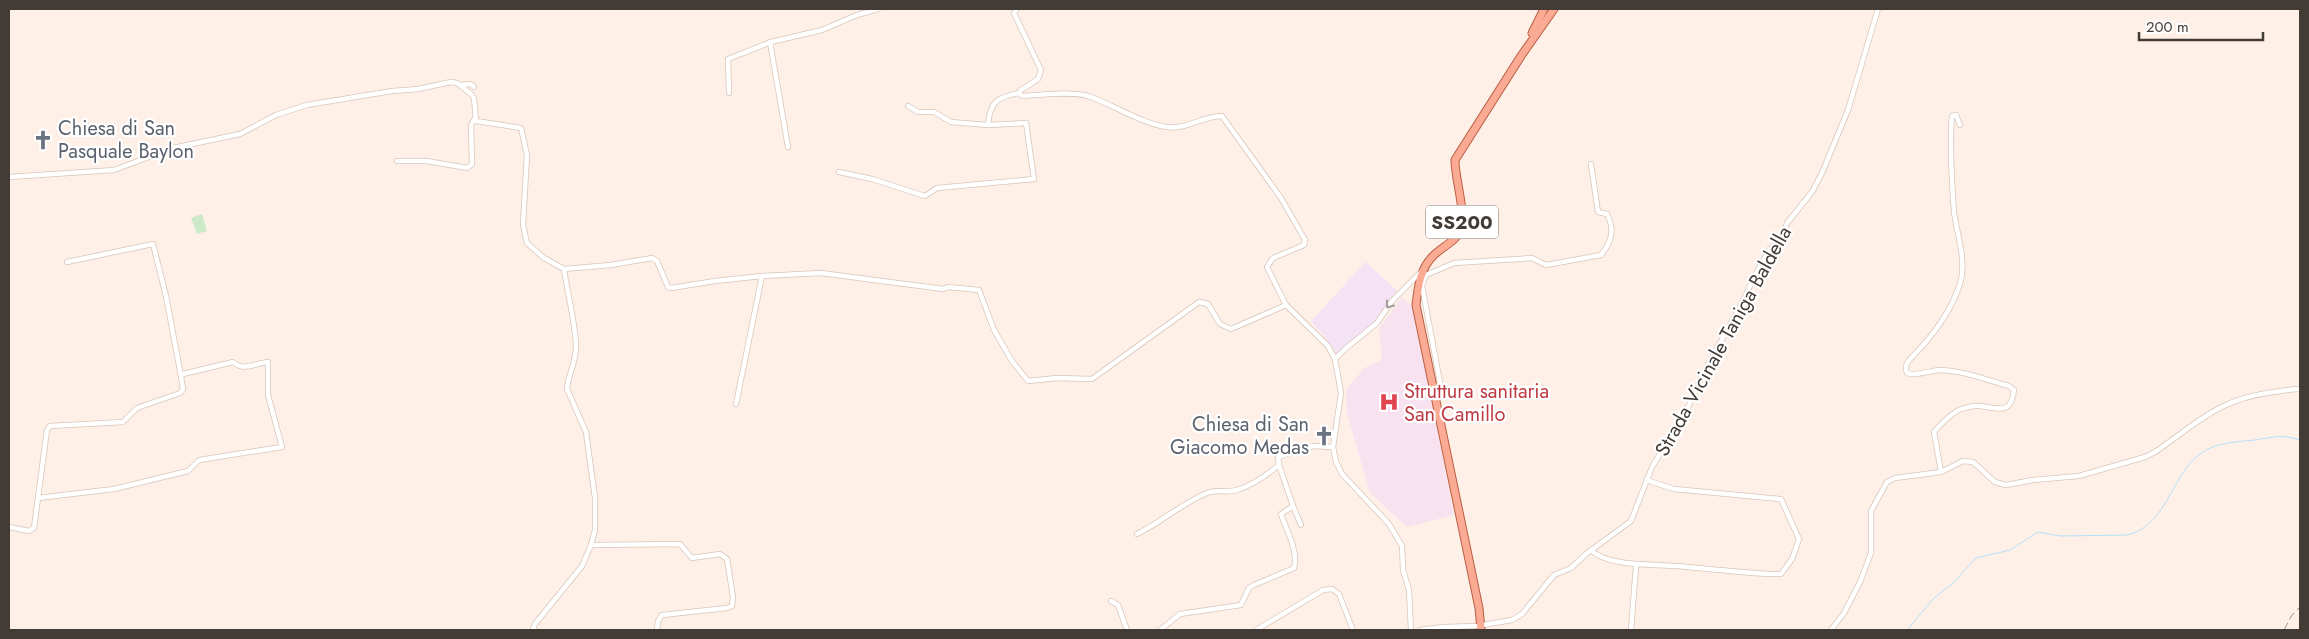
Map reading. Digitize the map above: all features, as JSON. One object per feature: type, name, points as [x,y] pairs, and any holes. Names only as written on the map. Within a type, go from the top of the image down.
[{"type":"main road","points":[[1521,56],[1544,9]]},
{"type":"main road","name":"SS200","points":[[1483,629],[1416,305],[1418,285],[1423,270],[1433,256],[1458,236],[1461,228],[1463,216],[1455,176],[1455,160],[1521,56],[1554,9]]},
{"type":"street","points":[[729,93],[728,59],[770,42],[822,30],[857,15],[878,9]]},
{"type":"street","points":[[988,125],[989,114],[993,104],[1005,96],[1020,93],[1038,79],[1040,70],[1014,13],[1017,9]]},
{"type":"street","name":"Strada Vicinale Taniga Baldella","points":[[1420,630],[1443,626],[1483,629],[1512,620],[1522,614],[1554,575],[1570,568],[1591,550],[1631,522],[1652,467],[1686,412],[1701,378],[1744,300],[1759,268],[1769,250],[1782,237],[1787,223],[1812,192],[1822,173],[1848,110],[1878,9]]},
{"type":"street","points":[[770,42],[788,147]]},
{"type":"street","points":[[9,177],[114,170],[173,148],[240,134],[276,115],[306,105],[392,91],[418,89],[451,82],[460,85],[472,84],[474,87]]},
{"type":"street","points":[[397,161],[428,161],[467,168],[472,164],[471,125],[475,118],[474,98],[460,85]]},
{"type":"street","points":[[1020,93],[1022,96],[1086,96],[1144,121],[1167,127],[1187,126],[1213,116],[1222,116],[1281,198],[1305,240],[1304,245],[1273,258],[1267,267],[1286,305],[1328,346],[1335,359],[1341,392],[1332,447],[1336,462],[1342,474],[1389,524],[1402,546],[1403,570],[1409,590],[1411,630]]},
{"type":"street","points":[[840,172],[872,179],[925,196],[937,188],[1034,179],[1026,124],[988,125],[951,122],[934,112],[918,112],[908,106]]},
{"type":"street","points":[[1941,472],[1934,432],[1959,410],[1978,406],[1995,409],[2006,408],[2013,399],[2014,390],[2009,386],[1955,371],[1924,371],[1913,375],[1906,373],[1905,369],[1906,364],[1928,341],[1960,284],[1962,272],[1954,211],[1952,120],[1954,115],[1956,115],[1960,125]]},
{"type":"street","points":[[475,118],[481,122],[521,128],[527,155],[523,225],[528,243],[544,258],[564,269],[610,265],[652,258],[657,261],[668,287],[671,288],[762,276],[821,273],[942,288],[979,290],[994,330],[1012,361],[1028,381],[1057,378],[1092,379],[1199,302],[1208,304],[1220,324],[1231,330],[1286,305]]},
{"type":"street","points":[[1434,390],[1441,388],[1422,286],[1426,275],[1454,263],[1532,258],[1546,265],[1601,255],[1611,242],[1611,222],[1607,214],[1598,212],[1591,164]]},
{"type":"street","points":[[9,527],[29,531],[34,528],[47,430],[50,426],[123,422],[137,408],[180,393],[183,390],[166,296],[154,244],[67,262]]},
{"type":"street","points":[[535,630],[535,624],[582,566],[595,530],[595,498],[586,432],[567,389],[567,383],[574,365],[576,346],[564,269]]},
{"type":"street","points":[[1335,359],[1345,348],[1377,323],[1392,301],[1423,270]]},
{"type":"street","points":[[736,404],[762,276]]},
{"type":"street","points":[[38,498],[114,489],[188,471],[199,460],[282,446],[268,395],[268,362],[243,368],[238,367],[233,362],[181,376]]},
{"type":"street","points":[[1831,630],[1844,613],[1860,582],[1871,553],[1871,511],[1887,482],[1895,478],[1941,472],[1963,461],[1973,462],[1995,482],[2006,485],[2033,480],[2079,476],[2155,452],[2218,407],[2236,399],[2256,394],[2300,389]]},
{"type":"street","points":[[1301,525],[1279,465],[1278,457],[1313,446],[1332,447]]},
{"type":"street","points":[[1137,534],[1170,516],[1188,502],[1208,493],[1235,491],[1279,465]]},
{"type":"street","name":"Strada Vicinale Taniga Baldella","points":[[1591,550],[1600,555],[1636,566],[1675,566],[1781,574],[1792,559],[1799,539],[1781,499],[1674,489],[1646,480]]},
{"type":"street","points":[[1160,630],[1180,614],[1241,605],[1250,588],[1254,585],[1294,568],[1294,553],[1281,514],[1294,506]]},
{"type":"street","points":[[591,545],[680,544],[692,558],[720,554],[727,559],[734,597],[732,606],[662,615],[658,621],[657,630]]},
{"type":"street","points":[[1631,630],[1636,566]]},
{"type":"street","points":[[1256,630],[1323,590],[1332,589],[1339,594],[1345,615],[1353,630]]},
{"type":"street","points":[[1111,602],[1118,605],[1127,630]]},
{"type":"street","points":[[1480,615],[1484,622],[1496,624]]},
{"type":"shaded area","points":[[1366,262],[1397,291],[1373,323],[1336,354],[1332,346],[1311,321]]},
{"type":"shaded area","name":"Struttura sanitaria San Camillo","points":[[1402,297],[1413,307],[1454,515],[1407,527],[1370,493],[1347,414],[1346,391],[1364,368],[1382,360],[1379,329]]},
{"type":"green space","points":[[202,214],[207,231],[197,234],[191,218]]},
{"type":"waterway","points":[[1907,630],[1933,599],[1953,583],[1976,558],[2010,550],[2038,532],[2060,536],[2127,535],[2140,530],[2151,522],[2190,463],[2206,450],[2226,443],[2273,437],[2288,437],[2300,440]]},
{"type":"railway","points":[[2284,630],[2292,615],[2300,607]]},
{"type":"place","name":"Chiesa di San Pasquale Baylon","points":[[43,140]]},
{"type":"place","name":"Struttura sanitaria San Camillo","points":[[1389,402]]},
{"type":"place","name":"Chiesa di San Giacomo Medas","points":[[1324,436]]}]
